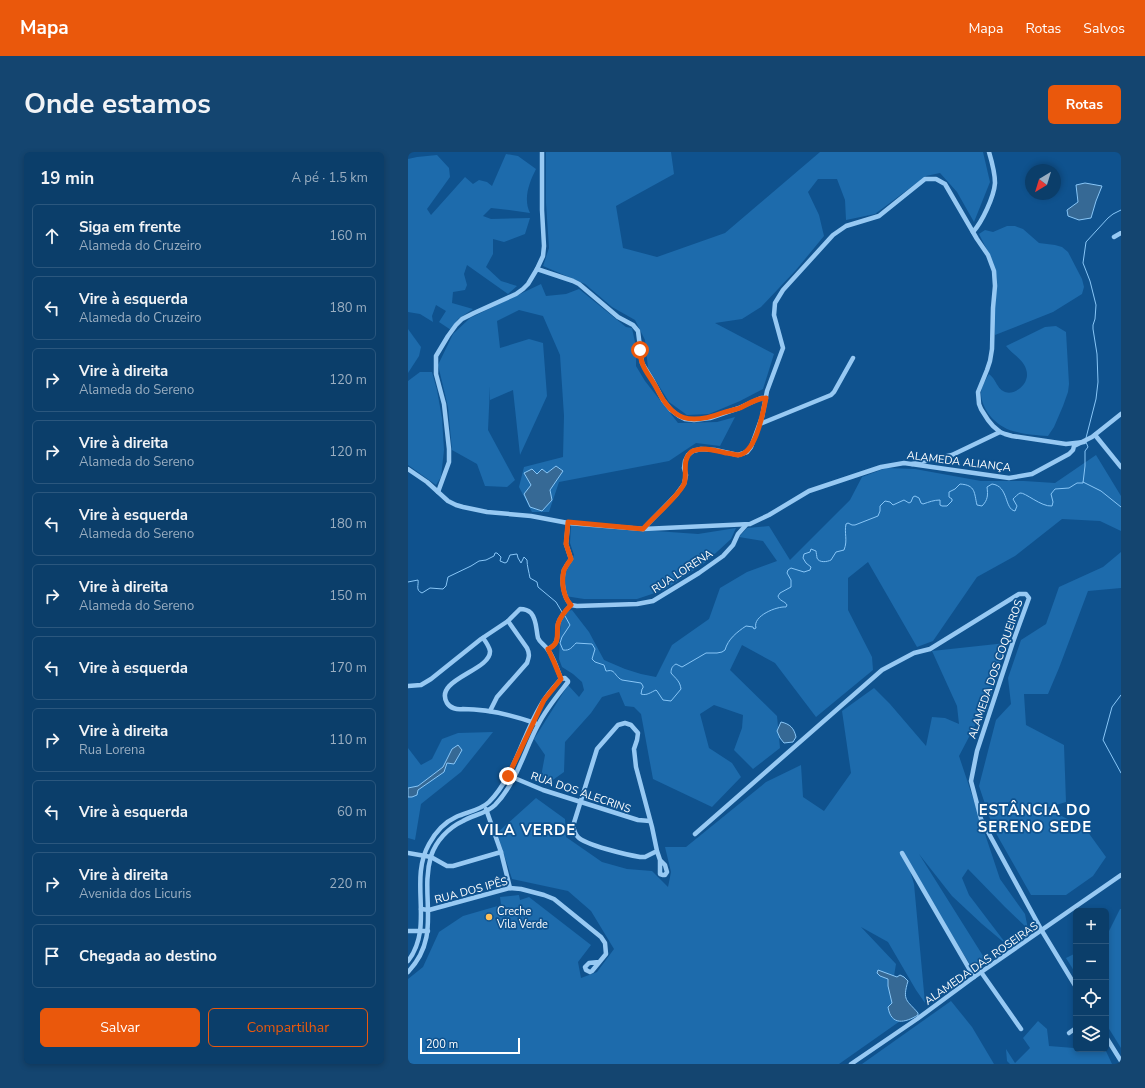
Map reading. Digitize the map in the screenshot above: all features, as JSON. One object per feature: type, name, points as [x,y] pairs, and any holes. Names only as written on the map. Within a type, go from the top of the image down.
[{"type":"street","points":[[438,492],[448,462],[449,449],[444,404],[436,374],[436,356],[448,336],[462,320],[516,294],[528,284],[537,269],[543,256],[544,246],[542,210],[542,152]]},
{"type":"street","points":[[973,232],[978,227],[988,207],[995,184],[990,152]]},
{"type":"street","points":[[643,529],[676,495],[684,484],[686,474],[684,468],[685,461],[688,455],[693,451],[701,449],[715,450],[738,455],[747,452],[751,447],[762,417],[767,391],[783,348],[774,315],[775,303],[783,290],[833,235],[846,226],[879,216],[925,179],[936,179],[945,184],[988,255],[994,271],[995,281],[992,349],[990,361],[978,392],[979,404],[988,420],[1000,432],[1012,436],[1062,444],[1084,442]]},
{"type":"street","points":[[1114,236],[1121,233]]},
{"type":"street","points":[[537,269],[579,284],[600,300],[618,317],[634,325],[638,331],[642,363],[663,400],[671,410],[679,416],[694,420],[710,418],[739,408],[761,398],[766,398]]},
{"type":"street","points":[[760,424],[831,395],[852,358]]},
{"type":"street","name":"ALAMEDA ALIANÇA","points":[[408,469],[427,482],[448,501],[463,507],[487,512],[643,529],[746,525],[764,518],[809,491],[882,467],[910,464],[1009,478],[1032,474],[1069,454],[1073,450],[1074,446],[1093,436],[1121,414]]},
{"type":"street","points":[[910,464],[952,455],[1000,432]]},
{"type":"street","points":[[1093,436],[1121,467]]},
{"type":"street","points":[[548,649],[553,647],[556,642],[558,636],[558,623],[563,613],[571,605],[567,601],[563,581],[564,572],[571,559],[566,544],[568,522]]},
{"type":"street","name":"RUA LORENA","points":[[571,605],[637,604],[653,601],[699,574],[723,556],[733,545],[738,534],[746,525]]},
{"type":"street","name":"ALAMEDA DOS COQUEIROS","points":[[695,834],[882,670],[914,653],[930,649],[1019,594],[1026,594],[1030,598],[977,750],[971,781],[981,819],[1042,930]]},
{"type":"street","points":[[408,686],[421,685],[431,679],[522,609],[528,610],[531,613],[535,622],[538,638],[548,649],[561,679]]},
{"type":"street","points":[[490,711],[497,697],[527,663],[529,658],[527,648],[508,621]]},
{"type":"street","points":[[483,638],[490,652],[489,657],[468,674],[454,680],[446,691],[445,697],[447,703],[452,708],[458,710],[477,709],[490,711],[538,725]]},
{"type":"street","points":[[408,972],[420,956],[428,931],[429,910],[427,874],[434,846],[450,830],[463,821],[487,811],[494,806],[508,789],[538,725],[550,704],[568,682],[568,680],[564,678],[561,679]]},
{"type":"street","points":[[408,961],[413,955],[421,932],[420,875],[424,856],[429,844],[443,826],[455,817],[485,805],[501,788],[544,700],[561,679]]},
{"type":"street","points":[[656,851],[646,857],[640,857],[594,844],[579,838],[575,833],[573,826],[597,749],[618,725],[625,723],[632,726],[638,733],[634,749],[636,767],[656,851],[660,860]]},
{"type":"street","name":"RUA DOS ALECRINS","points":[[508,776],[543,790],[638,820],[650,821]]},
{"type":"street","points":[[485,805],[501,852],[510,888]]},
{"type":"street","points":[[408,854],[431,857],[447,866],[453,866],[501,852]]},
{"type":"street","points":[[902,853],[974,977]]},
{"type":"street","name":"ALAMEDA DAS ROSEIRAS","points":[[851,1064],[1121,875]]},
{"type":"street","name":"RUA DOS IPÊS","points":[[421,909],[429,910],[510,888],[544,894],[554,899],[601,936],[607,951],[605,956],[599,962]]},
{"type":"street","points":[[1042,930],[1073,982]]},
{"type":"street","points":[[408,931],[428,931]]},
{"type":"street","points":[[981,972],[1021,1029]]},
{"type":"street","points":[[1069,1032],[1073,1030]]},
{"type":"street","points":[[1109,1042],[1121,1061]]},
{"type":"shaded area","points":[[546,152],[671,152],[674,174],[616,206],[623,248],[657,257],[725,233],[820,152],[983,152],[990,182],[974,222],[957,192],[940,173],[926,176],[875,214],[846,220],[845,200],[837,179],[818,179],[808,192],[819,215],[824,236],[796,270],[761,307],[742,319],[715,323],[774,354],[763,389],[740,401],[709,414],[687,415],[669,402],[648,368],[645,340],[635,320],[612,307],[585,284],[543,266],[549,248],[546,203]]},
{"type":"shaded area","points":[[506,154],[518,156],[536,169],[529,185],[527,197],[530,213],[491,208],[483,216],[491,219],[530,218],[525,234],[504,242],[493,239],[493,254],[486,267],[501,281],[517,286],[508,294],[467,265],[464,274],[467,285],[465,290],[453,292],[452,303],[473,309],[458,319],[451,330],[439,322],[446,311],[436,305],[432,316],[433,322],[420,314],[408,312],[408,159],[437,155],[449,168],[450,177],[427,209],[431,215],[465,177],[473,184],[479,180],[487,182],[492,186]]},
{"type":"shaded area","points":[[1085,183],[1102,186],[1091,218],[1079,220],[1068,216],[1067,210],[1078,202],[1076,185]]},
{"type":"shaded area","points":[[1007,226],[1015,226],[1023,229],[1039,243],[1062,247],[1068,252],[1082,279],[1084,287],[1082,294],[1053,312],[995,335],[994,322],[997,279],[993,262],[979,234],[985,230],[993,232]]},
{"type":"shaded area","points":[[541,284],[546,296],[566,294],[579,289],[626,327],[632,328],[636,347],[636,366],[645,381],[678,423],[717,422],[735,417],[720,446],[696,443],[669,461],[559,482],[549,512],[532,512],[519,487],[524,467],[563,457],[564,416],[560,355],[543,316],[519,310],[497,321],[500,348],[529,339],[543,343],[547,396],[520,455],[513,390],[490,400],[490,386],[488,430],[515,480],[507,487],[485,486],[477,464],[452,450],[448,407],[438,365],[453,334],[470,318]]},
{"type":"shaded area","points":[[1056,326],[1066,332],[1069,384],[1068,392],[1054,427],[1048,436],[1025,434],[1010,430],[998,423],[988,413],[982,401],[981,394],[985,381],[989,374],[1004,392],[1007,393],[1018,390],[1026,380],[1027,371],[1025,365],[1020,359],[1006,346],[1045,327]]},
{"type":"shaded area","points":[[408,329],[421,347],[419,356],[408,373]]},
{"type":"shaded area","points":[[420,372],[432,372],[442,418],[444,450],[441,477],[436,485],[408,465],[408,381]]},
{"type":"shaded area","points":[[1096,455],[1121,496],[1121,531],[1100,521],[1062,519],[1015,556],[977,577],[933,641],[917,647],[868,562],[848,578],[848,610],[872,657],[873,670],[816,717],[775,663],[742,645],[730,670],[777,716],[780,748],[753,769],[734,750],[742,728],[743,715],[714,705],[700,714],[709,748],[732,763],[741,777],[712,807],[653,779],[641,714],[634,707],[625,706],[619,692],[602,697],[591,713],[565,742],[564,772],[550,782],[540,782],[545,755],[534,739],[568,685],[579,697],[584,690],[582,682],[562,667],[559,659],[561,613],[572,610],[589,632],[604,660],[625,669],[656,677],[672,645],[709,619],[720,588],[747,572],[777,561],[763,541],[739,537],[747,528],[769,526],[790,560],[850,500],[862,477],[886,468],[915,469],[981,481],[1055,483]]},
{"type":"shaded area","points":[[556,466],[563,471],[550,490],[552,500],[542,511],[530,507],[524,494],[531,485],[524,473],[532,469],[537,474],[542,469],[547,473]]},
{"type":"shaded area","points":[[571,525],[698,534],[736,528],[731,539],[706,562],[664,590],[637,599],[584,599],[565,596],[565,574],[574,555],[570,543]]},
{"type":"shaded area","points":[[1121,552],[1121,588],[1088,591],[1048,694],[1024,694],[1026,725],[1064,745],[1066,802],[1046,808],[1085,828],[1106,857],[1093,876],[1066,895],[1031,895],[993,828],[979,786],[996,720],[1011,704],[1008,678],[1021,640],[1046,624],[1059,587],[1103,567]]},
{"type":"shaded area","points":[[1006,643],[991,695],[959,756],[1000,879],[1025,914],[1028,929],[968,869],[962,878],[969,895],[1007,945],[952,896],[919,854],[985,959],[972,968],[907,861],[914,884],[925,1003],[888,942],[861,927],[896,964],[892,988],[903,1019],[839,1064],[408,1064],[408,979],[423,967],[439,932],[463,916],[501,905],[500,897],[519,895],[520,900],[529,897],[591,945],[578,962],[581,978],[597,972],[614,949],[591,911],[568,891],[512,879],[497,833],[536,798],[565,819],[566,837],[602,862],[627,869],[652,871],[668,887],[671,872],[665,847],[686,847],[766,782],[801,765],[803,797],[824,811],[851,773],[842,711],[874,688],[890,704],[926,746],[932,717],[945,718],[959,724],[957,706],[932,651]]},
{"type":"shaded area","points":[[781,722],[789,725],[793,729],[796,737],[793,742],[784,743],[780,738],[777,731]]},
{"type":"shaded area","points":[[493,732],[461,772],[421,804],[415,840],[408,838],[408,748],[421,765],[432,759],[442,739],[458,733]]},
{"type":"shaded area","points":[[458,745],[462,750],[454,764],[447,763],[444,772],[418,790],[417,795],[408,797],[408,788],[418,786],[443,767],[452,749]]},
{"type":"shaded area","points":[[1121,909],[1121,1048],[1109,1029],[1109,931]]},
{"type":"shaded area","points":[[1073,954],[1073,969],[1066,958]]},
{"type":"shaded area","points":[[878,970],[897,977],[900,975],[908,981],[905,993],[907,1000],[918,1015],[904,1021],[895,1020],[892,1017],[888,1007],[892,1003],[888,979],[880,976],[877,973]]},
{"type":"shaded area","points":[[951,1001],[972,1027],[994,1064],[862,1064]]},
{"type":"shaded area","points":[[1038,1021],[1047,1029],[1049,1046],[1073,1048],[1073,1052],[1106,1052],[1112,1064],[1010,1064],[1007,1061],[1006,1049],[1015,1063],[1030,1048],[1023,1038]]},
{"type":"waterway","points":[[1086,438],[1096,399],[1098,382],[1097,354],[1093,329],[1096,305],[1090,281],[1083,263],[1086,242],[1108,218],[1121,210]]},
{"type":"waterway","points":[[565,616],[570,625],[560,643],[563,650],[569,649],[576,643],[592,644],[595,649],[592,659],[595,662],[604,665],[606,671],[613,672],[622,680],[641,683],[643,686],[641,694],[647,694],[656,690],[663,700],[671,701],[681,689],[679,682],[671,673],[674,666],[676,664],[682,667],[706,653],[722,652],[725,650],[726,646],[736,633],[743,628],[746,626],[753,627],[754,629],[756,628],[756,624],[761,616],[771,610],[786,607],[787,605],[778,596],[780,593],[791,587],[791,580],[787,573],[788,570],[791,568],[804,572],[810,570],[811,567],[803,558],[804,554],[810,552],[811,549],[816,551],[818,560],[823,562],[831,560],[836,552],[844,550],[846,543],[846,524],[848,523],[855,525],[878,516],[880,506],[885,501],[890,502],[893,505],[904,500],[909,503],[915,496],[919,498],[923,504],[940,500],[940,505],[947,506],[952,501],[949,497],[949,492],[960,484],[972,488],[975,493],[977,505],[982,506],[984,504],[987,497],[987,487],[992,484],[1001,489],[1009,506],[1015,511],[1017,506],[1013,499],[1020,493],[1038,502],[1052,506],[1053,502],[1051,494],[1055,489],[1069,488],[1077,483],[1083,483],[1085,451],[1088,447],[1086,442]]},
{"type":"waterway","points":[[1083,482],[1101,491],[1121,507]]},
{"type":"waterway","points":[[408,582],[418,580],[418,589],[422,593],[430,588],[443,589],[446,586],[448,577],[479,561],[486,560],[494,556],[495,553],[501,557],[500,561],[505,563],[510,555],[517,554],[521,563],[524,557],[527,560],[530,578],[537,582],[538,587],[556,602],[562,612]]},
{"type":"waterway","points":[[1121,695],[1112,707],[1103,740],[1121,773]]},
{"type":"place","name":"Creche Vila Verde","points":[[489,917]]},
{"type":"district","name":"ESTÂNCIA DO SERENO SEDE","points":[[1035,818]]},
{"type":"district","name":"VILA VERDE","points":[[527,830]]},
{"type":"route","points":[[508,776],[532,722],[544,700],[561,679],[548,649],[555,645],[558,636],[558,623],[563,613],[571,605],[567,601],[563,581],[564,572],[571,559],[566,544],[568,522],[643,529],[676,495],[684,484],[686,474],[684,468],[688,455],[693,451],[701,449],[715,450],[738,455],[747,452],[751,447],[762,417],[766,398],[761,398],[739,408],[710,418],[694,420],[679,416],[671,410],[659,394],[642,363],[640,350]]}]
